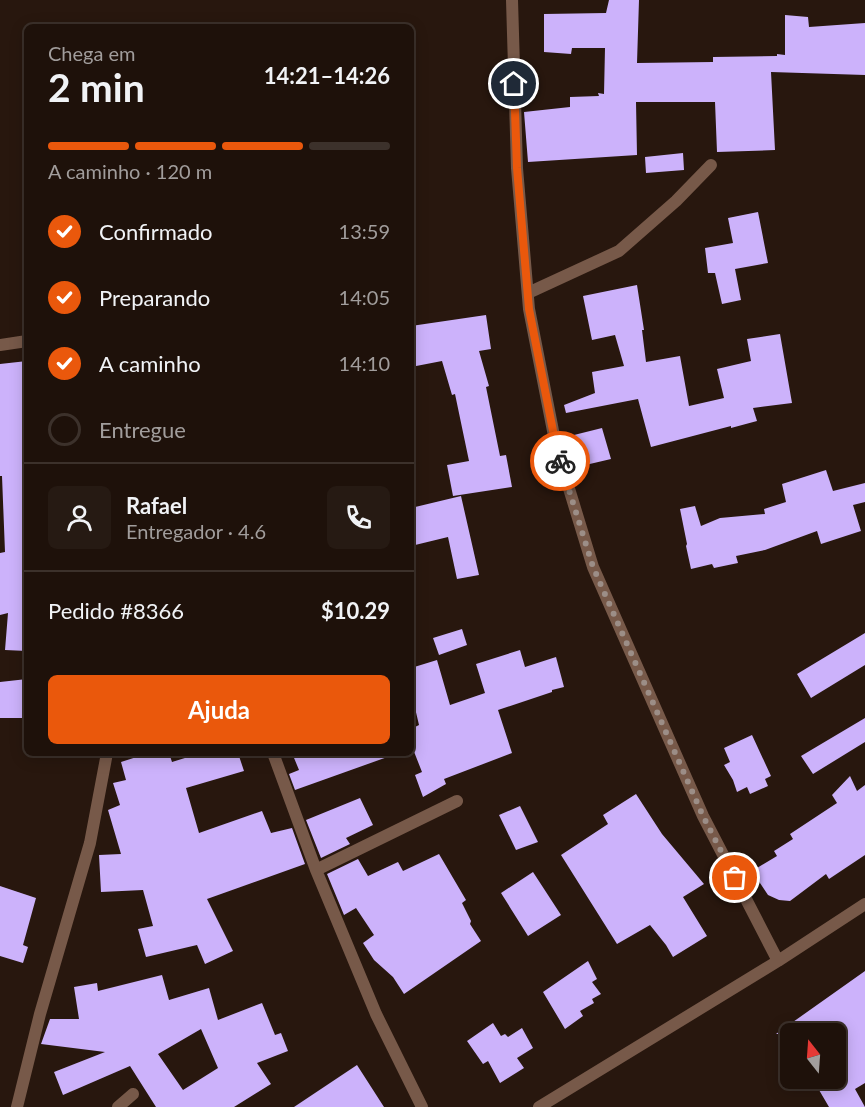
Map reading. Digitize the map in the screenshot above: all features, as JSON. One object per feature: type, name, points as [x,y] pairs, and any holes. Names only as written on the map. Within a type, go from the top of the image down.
[{"type":"street","points":[[512,0],[517,168],[529,309],[556,446],[593,567],[703,816],[778,961]]},
{"type":"street","points":[[528,293],[619,251],[676,201],[711,165]]},
{"type":"street","points":[[0,345],[24,341]]},
{"type":"street","points":[[16,1107],[40,1014],[90,843],[106,756]]},
{"type":"street","points":[[274,756],[316,870],[376,1014],[422,1107]]},
{"type":"street","points":[[316,870],[457,801]]},
{"type":"street","points":[[539,1107],[778,961],[865,904]]},
{"type":"street","points":[[118,1107],[133,1094]]},
{"type":"building","points":[[609,0],[639,0],[637,63],[713,62],[713,57],[785,55],[785,15],[808,17],[809,27],[865,23],[865,75],[771,72],[775,150],[717,152],[715,102],[636,102],[637,155],[528,162],[524,112],[570,107],[570,97],[604,94],[605,48],[572,48],[571,54],[544,52],[544,14],[606,13]]},
{"type":"building","points":[[683,153],[684,170],[646,173],[645,157]]},
{"type":"building","points":[[758,212],[768,263],[735,269],[741,300],[722,304],[715,273],[708,273],[705,248],[733,243],[728,218]]},
{"type":"building","points":[[637,285],[646,362],[680,356],[689,406],[724,398],[717,369],[751,361],[747,339],[780,334],[792,403],[753,408],[757,421],[651,447],[638,399],[566,413],[564,405],[595,393],[592,372],[624,366],[615,335],[592,340],[583,296]]},
{"type":"building","points":[[486,315],[491,349],[479,351],[489,386],[486,387],[500,456],[506,455],[512,487],[453,496],[447,465],[469,461],[455,394],[452,395],[442,361],[414,366],[414,326]]},
{"type":"building","points":[[24,361],[24,651],[5,650],[8,613],[0,615],[0,553],[5,552],[2,476],[0,476],[0,364]]},
{"type":"building","points":[[602,428],[611,459],[577,467],[570,436]]},
{"type":"building","points":[[826,470],[833,491],[865,483],[865,502],[853,505],[861,531],[821,544],[817,531],[765,550],[736,556],[738,563],[714,568],[712,564],[691,569],[680,509],[695,506],[701,526],[720,518],[765,514],[764,509],[786,502],[782,484]]},
{"type":"building","points":[[461,496],[479,575],[457,579],[448,537],[414,545],[414,507]]},
{"type":"building","points":[[462,629],[467,645],[439,655],[433,638]]},
{"type":"building","points":[[865,633],[865,665],[811,698],[797,674]]},
{"type":"building","points":[[520,650],[525,667],[556,657],[564,687],[498,710],[512,753],[444,779],[446,784],[423,797],[415,775],[422,772],[414,752],[414,728],[419,725],[414,704],[414,667],[437,660],[450,705],[485,693],[476,664]]},
{"type":"building","points":[[24,679],[24,718],[0,718],[0,682]]},
{"type":"building","points":[[865,718],[865,742],[813,774],[801,756]]},
{"type":"building","points":[[752,735],[771,776],[765,779],[768,786],[750,794],[747,787],[737,792],[724,765],[730,762],[724,748]]},
{"type":"building","points":[[140,756],[170,756],[172,762],[191,756],[239,756],[244,771],[186,788],[199,833],[262,811],[271,833],[292,828],[305,864],[207,899],[233,951],[205,964],[197,945],[146,957],[138,929],[153,926],[143,890],[101,892],[99,855],[121,854],[108,810],[120,805],[113,783],[126,780],[121,762]]},
{"type":"building","points":[[293,756],[390,756],[295,790],[289,774],[299,770]]},
{"type":"building","points":[[850,776],[857,791],[865,785],[865,855],[829,879],[826,874],[790,901],[779,900],[768,895],[752,871],[777,856],[774,851],[793,839],[790,834],[837,803],[832,795]]},
{"type":"building","points":[[636,794],[662,834],[704,884],[683,897],[707,936],[673,957],[650,925],[617,944],[561,855],[608,824],[603,815]]},
{"type":"building","points":[[360,798],[373,825],[346,838],[350,844],[321,858],[306,820]]},
{"type":"building","points":[[520,806],[538,842],[516,850],[499,815]]},
{"type":"building","points":[[439,854],[466,900],[462,903],[471,921],[470,924],[481,941],[404,994],[393,977],[374,960],[363,943],[374,935],[356,908],[344,915],[327,874],[358,859],[368,876],[398,862],[403,871]]},
{"type":"building","points":[[533,872],[561,915],[528,936],[501,893]]},
{"type":"building","points":[[0,886],[36,898],[23,945],[28,947],[23,963],[0,956]]},
{"type":"building","points":[[588,961],[597,979],[592,982],[601,994],[592,999],[594,1003],[580,1011],[583,1016],[565,1029],[543,992]]},
{"type":"building","points":[[865,971],[865,1083],[855,1089],[865,1107],[829,1107],[818,1089],[846,1089],[846,1023],[792,1023]]},
{"type":"building","points":[[162,975],[169,1000],[209,988],[218,1020],[262,1003],[275,1035],[281,1033],[288,1051],[257,1063],[271,1084],[234,1107],[156,1107],[130,1066],[63,1095],[54,1072],[105,1052],[41,1044],[50,1019],[79,1019],[74,987],[97,983],[98,991]],"holes":[[[201,1029],[218,1068],[183,1090],[158,1054]]]},
{"type":"building","points":[[493,1023],[501,1036],[505,1034],[508,1037],[522,1028],[533,1048],[517,1058],[524,1068],[500,1083],[488,1061],[483,1064],[467,1041]]},
{"type":"building","points":[[357,1065],[384,1107],[294,1107]]},
{"type":"way so far","points":[[560,461],[593,567],[703,816],[735,878]]},
{"type":"route","points":[[514,84],[517,168],[529,309],[560,461]]}]
